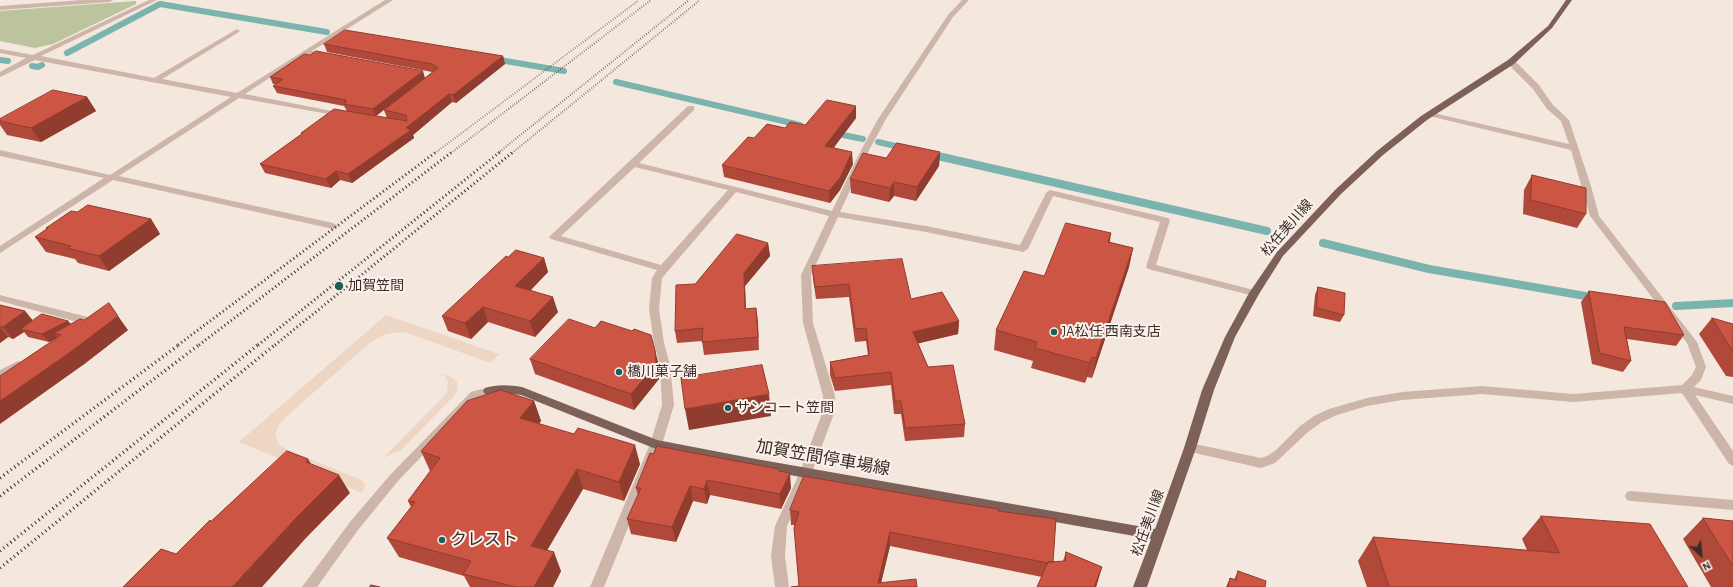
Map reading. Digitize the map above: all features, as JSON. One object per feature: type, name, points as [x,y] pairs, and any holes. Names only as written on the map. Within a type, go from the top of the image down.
[{"type":"main road","name":"松任美川線","points":[[1140,587],[1160,535],[1208,390],[1230,337],[1254,292],[1280,254],[1338,192],[1380,153],[1429,114],[1511,62],[1550,26],[1569,0]]},
{"type":"main road","name":"加賀笠間停車場線","points":[[489,391],[507,389],[522,391],[656,444],[1160,535]]},
{"type":"street","points":[[0,8],[110,0]]},
{"type":"street","points":[[0,75],[34,57],[154,0]]},
{"type":"street","points":[[0,250],[113,178],[236,96],[390,0]]},
{"type":"street","points":[[782,587],[778,556],[780,526],[806,472],[829,411],[829,396],[808,323],[806,275],[834,214],[882,119],[950,16],[966,0]]},
{"type":"street","points":[[155,80],[237,30]]},
{"type":"street","points":[[0,51],[348,116]]},
{"type":"street","points":[[305,52],[335,58]]},
{"type":"street","points":[[1511,62],[1536,87],[1550,107],[1565,120],[1595,216],[1666,311],[1692,342],[1701,367],[1697,377],[1685,389]]},
{"type":"street","points":[[663,269],[554,237],[691,108]]},
{"type":"street","points":[[1429,114],[1574,148]]},
{"type":"street","points":[[0,153],[333,226]]},
{"type":"street","points":[[633,164],[834,214],[926,229],[1023,250],[1050,193],[1165,220],[1151,267],[1254,292]]},
{"type":"street","points":[[597,587],[656,444],[668,405],[665,365],[659,343],[654,309],[657,278],[663,269],[734,189]]},
{"type":"street","points":[[0,298],[96,323],[82,330]]},
{"type":"street","points":[[0,375],[28,360]]},
{"type":"street","points":[[1685,389],[1733,461]]},
{"type":"street","points":[[1190,448],[1261,463],[1271,460],[1304,429],[1328,415],[1368,402],[1402,396],[1458,391],[1482,390],[1573,398],[1685,389],[1733,400]]},
{"type":"street","points":[[309,587],[354,526],[394,478],[464,405],[476,395],[489,391]]},
{"type":"street","points":[[1631,496],[1733,505]]},
{"type":"green space","points":[[136,1],[136,4],[53,44],[35,48],[0,41],[0,11]]},
{"type":"shaded area","points":[[386,315],[499,354],[491,363],[404,332],[386,334],[371,342],[287,416],[279,425],[275,435],[279,444],[286,449],[361,480],[365,485],[362,493],[239,442]]},
{"type":"shaded area","points":[[443,374],[453,378],[457,382],[458,388],[455,395],[401,450],[383,458],[447,393],[448,381]]},
{"type":"building","points":[[345,30],[503,56],[453,95],[449,94],[406,128],[411,130],[348,174],[336,171],[326,179],[260,164],[334,109],[407,121],[406,115],[384,110],[438,68],[432,64],[324,44]]},
{"type":"building","points":[[316,51],[423,71],[373,109],[344,104],[347,101],[344,101],[346,100],[273,86],[283,79],[270,77],[304,54],[310,55]]},
{"type":"building","points":[[53,90],[87,97],[31,128],[0,121],[0,119]]},
{"type":"building","points":[[827,100],[856,106],[825,146],[852,152],[840,178],[829,191],[722,165],[748,137],[754,138],[767,124],[785,128],[790,122],[805,125]]},
{"type":"building","points":[[897,143],[940,152],[917,187],[894,182],[890,188],[850,179],[863,153],[886,158]]},
{"type":"building","points":[[1532,175],[1586,188],[1586,214],[1531,200]]},
{"type":"building","points":[[88,205],[151,219],[99,256],[67,248],[71,246],[35,237],[71,211],[77,212]]},
{"type":"building","points":[[1066,223],[1111,233],[1108,242],[1133,248],[1096,358],[1092,357],[1090,363],[1035,348],[1037,342],[996,330],[1024,271],[1044,276]]},
{"type":"building","points":[[737,234],[768,243],[744,273],[745,309],[756,308],[758,337],[702,342],[703,328],[675,331],[676,285],[695,284]]},
{"type":"building","points":[[516,250],[544,258],[515,286],[553,297],[530,321],[483,307],[465,323],[442,316],[506,256],[508,257]]},
{"type":"building","points":[[902,259],[911,299],[942,292],[959,321],[913,332],[928,367],[953,365],[965,424],[905,428],[901,401],[895,401],[891,372],[835,378],[830,362],[869,355],[866,328],[855,329],[849,284],[815,287],[812,266]]},
{"type":"building","points":[[1318,287],[1345,293],[1344,315],[1317,308]]},
{"type":"building","points":[[1589,291],[1665,302],[1684,335],[1624,327],[1631,361],[1600,353]]},
{"type":"building","points":[[109,303],[118,316],[72,351],[0,401],[0,376],[61,335],[54,333],[80,319],[84,320]]},
{"type":"building","points":[[0,305],[25,311],[3,327],[0,326]]},
{"type":"building","points":[[42,314],[68,321],[42,334],[21,329]]},
{"type":"building","points":[[1712,318],[1733,324],[1733,351]]},
{"type":"building","points":[[569,319],[595,328],[601,321],[632,331],[634,329],[651,335],[655,350],[656,364],[631,394],[530,359]]},
{"type":"building","points":[[762,365],[769,394],[685,409],[681,378]]},
{"type":"building","points":[[501,390],[534,401],[520,418],[574,434],[578,428],[635,445],[619,482],[577,469],[531,546],[554,552],[534,587],[516,587],[463,574],[471,561],[387,538],[415,502],[408,501],[440,458],[421,451],[467,401]]},
{"type":"building","points":[[657,446],[779,469],[779,471],[790,473],[780,494],[707,480],[704,489],[690,486],[672,527],[627,519],[641,488],[636,488],[650,453],[653,454]]},
{"type":"building","points":[[287,451],[308,459],[306,462],[339,475],[293,521],[232,587],[123,587],[161,549],[176,554],[210,520],[211,521]]},
{"type":"building","points":[[804,476],[998,509],[998,511],[1056,519],[1053,562],[1048,563],[890,532],[878,583],[916,579],[917,587],[791,587],[799,586],[794,528],[799,512],[790,510]]},
{"type":"building","points":[[1541,516],[1650,524],[1688,587],[1389,587],[1373,537],[1559,553]]},
{"type":"building","points":[[1703,518],[1733,521],[1733,566]]},
{"type":"building","points":[[1066,552],[1102,567],[1094,587],[1037,587],[1048,562],[1065,561]]},
{"type":"building","points":[[1238,571],[1266,581],[1265,587],[1228,587],[1230,578],[1236,580]]},
{"type":"waterway","points":[[67,53],[160,4],[327,32]]},
{"type":"waterway","points":[[494,59],[564,71]]},
{"type":"waterway","points":[[0,60],[8,61]]},
{"type":"waterway","points":[[32,66],[38,67],[42,65]]},
{"type":"waterway","points":[[616,82],[800,125]]},
{"type":"waterway","points":[[833,133],[863,139]]},
{"type":"waterway","points":[[878,142],[904,148]]},
{"type":"waterway","points":[[929,154],[1267,231]]},
{"type":"waterway","points":[[1323,243],[1429,269],[1597,298]]},
{"type":"waterway","points":[[1676,306],[1733,303]]},
{"type":"railway","points":[[435,153],[639,0]]},
{"type":"railway","points":[[451,153],[651,0]]},
{"type":"railway","points":[[498,153],[689,0]]},
{"type":"railway","points":[[512,153],[700,0]]},
{"type":"railway","points":[[178,345],[436,152]]},
{"type":"railway","points":[[199,345],[452,152]]},
{"type":"railway","points":[[258,345],[500,152]]},
{"type":"railway","points":[[275,345],[513,152]]},
{"type":"railway","points":[[0,478],[180,344]]},
{"type":"railway","points":[[0,496],[200,344]]},
{"type":"railway","points":[[0,551],[259,344]]},
{"type":"railway","points":[[0,568],[276,344]]},
{"type":"place","name":"加賀笠間","points":[[339,286]]},
{"type":"place","name":"JA松任 西南支店","points":[[1054,332]]},
{"type":"place","name":"橋川菓子舗","points":[[619,372]]},
{"type":"place","name":"サンコート笠間","points":[[728,408]]},
{"type":"place","name":"クレスト","points":[[442,540]]}]
